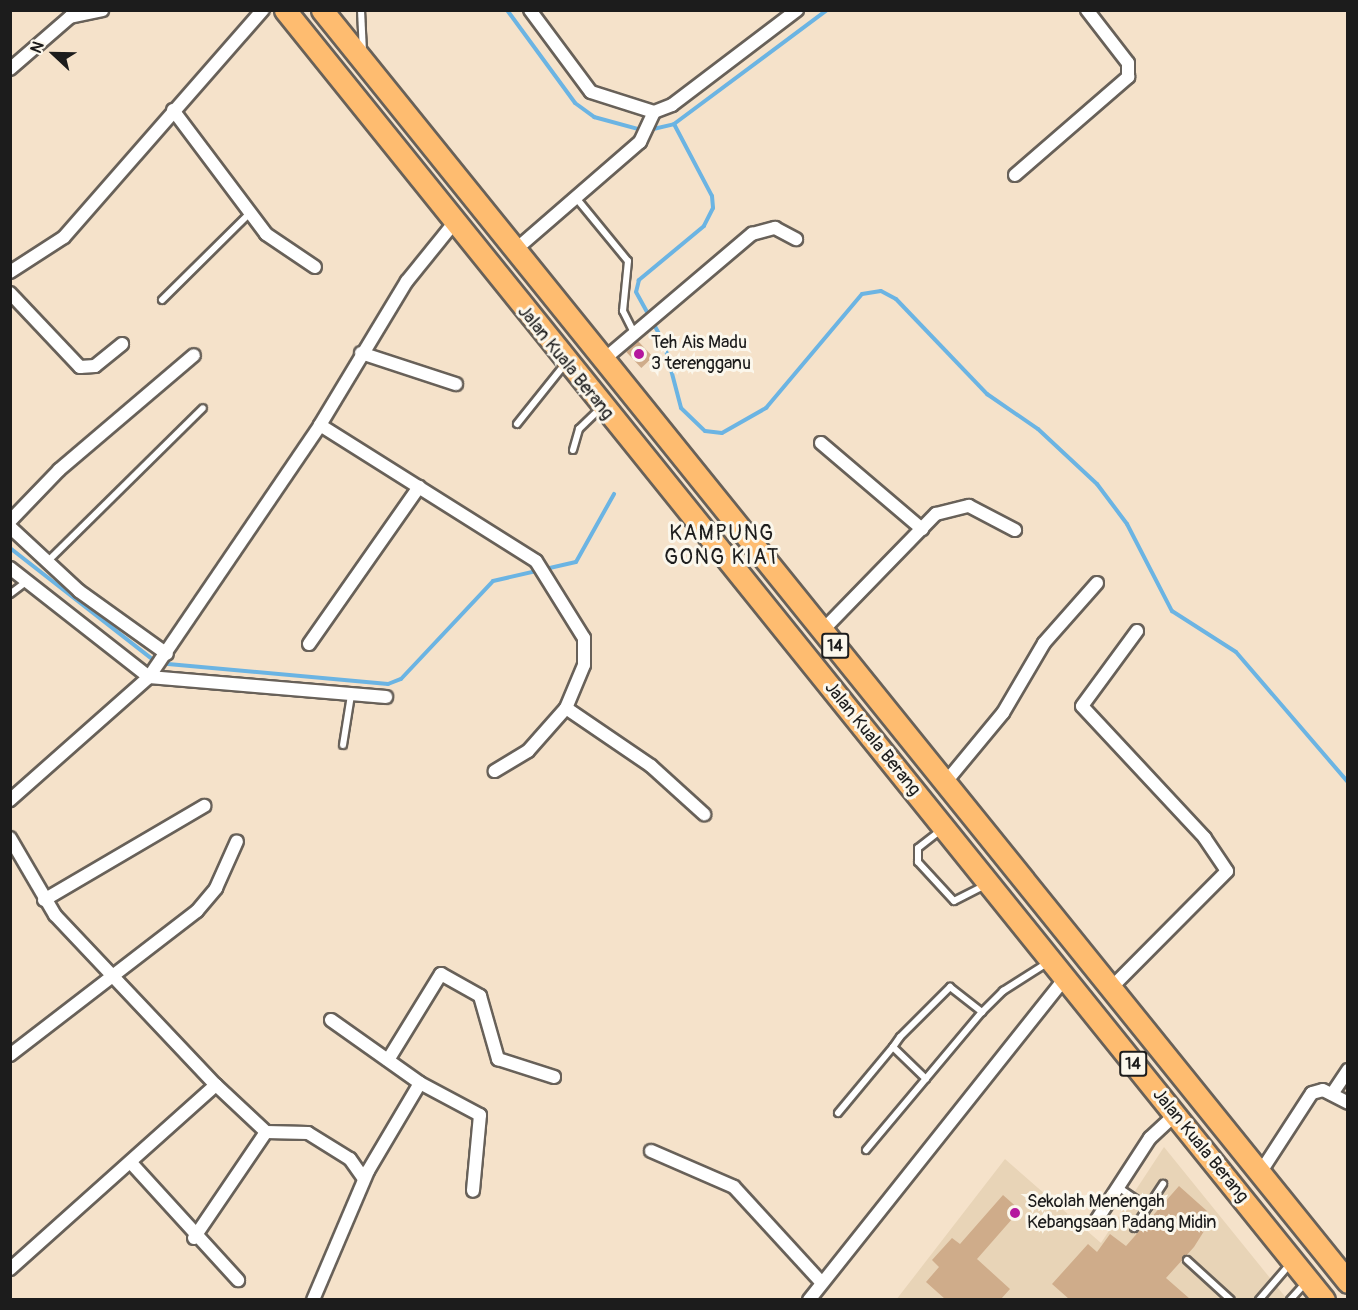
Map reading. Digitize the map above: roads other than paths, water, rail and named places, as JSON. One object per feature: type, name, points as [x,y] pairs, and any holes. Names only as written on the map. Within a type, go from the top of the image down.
[{"type":"highway","name":"Jalan Kuala Berang","points":[[285,10],[565,364],[1324,1299]]},
{"type":"highway","name":"Jalan Kuala Berang","points":[[322,10],[1347,1282]]},
{"type":"highway","points":[[941,825],[935,797],[945,783]]},
{"type":"street","points":[[10,69],[77,12],[102,10]]},
{"type":"street","points":[[10,272],[64,237],[263,10]]},
{"type":"street","points":[[530,10],[591,92],[653,116]]},
{"type":"street","points":[[514,251],[578,199],[640,142],[653,116],[672,105],[797,10]]},
{"type":"street","points":[[1015,175],[1128,77],[1128,63],[1087,10]]},
{"type":"street","points":[[173,110],[249,214],[284,250],[315,267]]},
{"type":"street","points":[[10,800],[152,675],[320,425],[406,281],[453,223]]},
{"type":"street","points":[[602,360],[752,234],[775,228],[796,239]]},
{"type":"street","points":[[10,293],[80,367],[95,366],[122,345]]},
{"type":"street","points":[[361,353],[456,384]]},
{"type":"street","points":[[10,521],[59,470],[194,355]]},
{"type":"street","points":[[320,425],[536,561],[587,651],[566,708],[528,751],[495,771]]},
{"type":"street","points":[[821,443],[922,529]]},
{"type":"street","points":[[309,644],[418,487]]},
{"type":"street","points":[[823,630],[936,514],[962,506],[1015,530]]},
{"type":"street","points":[[10,527],[87,597],[165,656]]},
{"type":"street","points":[[10,568],[152,675],[386,697]]},
{"type":"street","points":[[945,783],[1003,713],[1044,643],[1097,583]]},
{"type":"street","points":[[1110,989],[1227,871],[1205,838],[1082,706],[1137,631]]},
{"type":"street","points":[[566,708],[651,766],[704,814]]},
{"type":"street","points":[[44,900],[204,806]]},
{"type":"street","points":[[10,838],[44,900],[216,1085],[266,1132],[308,1133],[350,1159],[364,1179]]},
{"type":"street","points":[[10,1055],[207,901],[237,841]]},
{"type":"street","points":[[388,1060],[441,974],[480,996],[498,1059],[554,1077]]},
{"type":"street","points":[[809,1299],[1064,979]]},
{"type":"street","points":[[331,1020],[420,1083],[480,1115],[473,1191]]},
{"type":"street","points":[[1332,1094],[1347,1070]]},
{"type":"street","points":[[313,1299],[364,1179],[420,1083]]},
{"type":"street","points":[[10,1269],[133,1165],[216,1085]]},
{"type":"street","points":[[1260,1173],[1306,1099],[1317,1090],[1332,1094],[1347,1103]]},
{"type":"street","points":[[1096,1221],[1150,1138],[1175,1115]]},
{"type":"street","points":[[194,1238],[266,1132]]},
{"type":"street","points":[[651,1151],[734,1187],[822,1283]]},
{"type":"street","points":[[133,1165],[194,1238],[238,1280]]},
{"type":"lane","points":[[361,10],[363,61]]},
{"type":"lane","points":[[578,199],[628,261],[623,311],[639,329]]},
{"type":"lane","points":[[162,300],[249,214]]},
{"type":"lane","points":[[518,424],[565,364]]},
{"type":"lane","points":[[49,561],[203,408]]},
{"type":"lane","points":[[573,450],[579,429],[601,408]]},
{"type":"lane","points":[[10,594],[27,580]]},
{"type":"lane","points":[[344,745],[351,695]]},
{"type":"lane","points":[[941,825],[918,848],[918,862],[954,901],[987,884]]},
{"type":"lane","points":[[866,1150],[982,1012],[1004,991],[1050,961]]},
{"type":"lane","points":[[838,1113],[942,990],[958,989],[982,1012]]},
{"type":"lane","points":[[893,1047],[926,1079]]},
{"type":"lane","points":[[1134,1228],[1163,1184]]},
{"type":"lane","points":[[1118,1187],[1148,1207]]},
{"type":"lane","points":[[1187,1260],[1231,1299]]},
{"type":"lane","points":[[1259,1299],[1293,1261]]},
{"type":"lane","points":[[1290,1299],[1308,1280]]},
{"type":"waterway","points":[[507,10],[575,103],[594,117],[642,130]]},
{"type":"waterway","points":[[649,130],[674,124],[827,10]]},
{"type":"waterway","points":[[674,124],[712,196],[713,208],[704,226],[639,280],[636,292],[664,343],[681,408],[705,431],[722,433],[766,408],[862,294],[881,291],[896,299],[987,394],[1038,429],[1097,484],[1127,524],[1172,611],[1236,652],[1348,782]]},
{"type":"waterway","points":[[10,548],[157,663],[388,684],[401,679],[493,581],[576,562],[614,494]]},
{"type":"place","name":"Teh Ais Madu 3 terengganu","points":[[639,354]]},
{"type":"place","name":"Sekolah Menengah Kebangsaan Padang Midin","points":[[1015,1213]]},
{"type":"district","name":"KAMPUNG GONG KIAT","points":[[722,546]]}]
